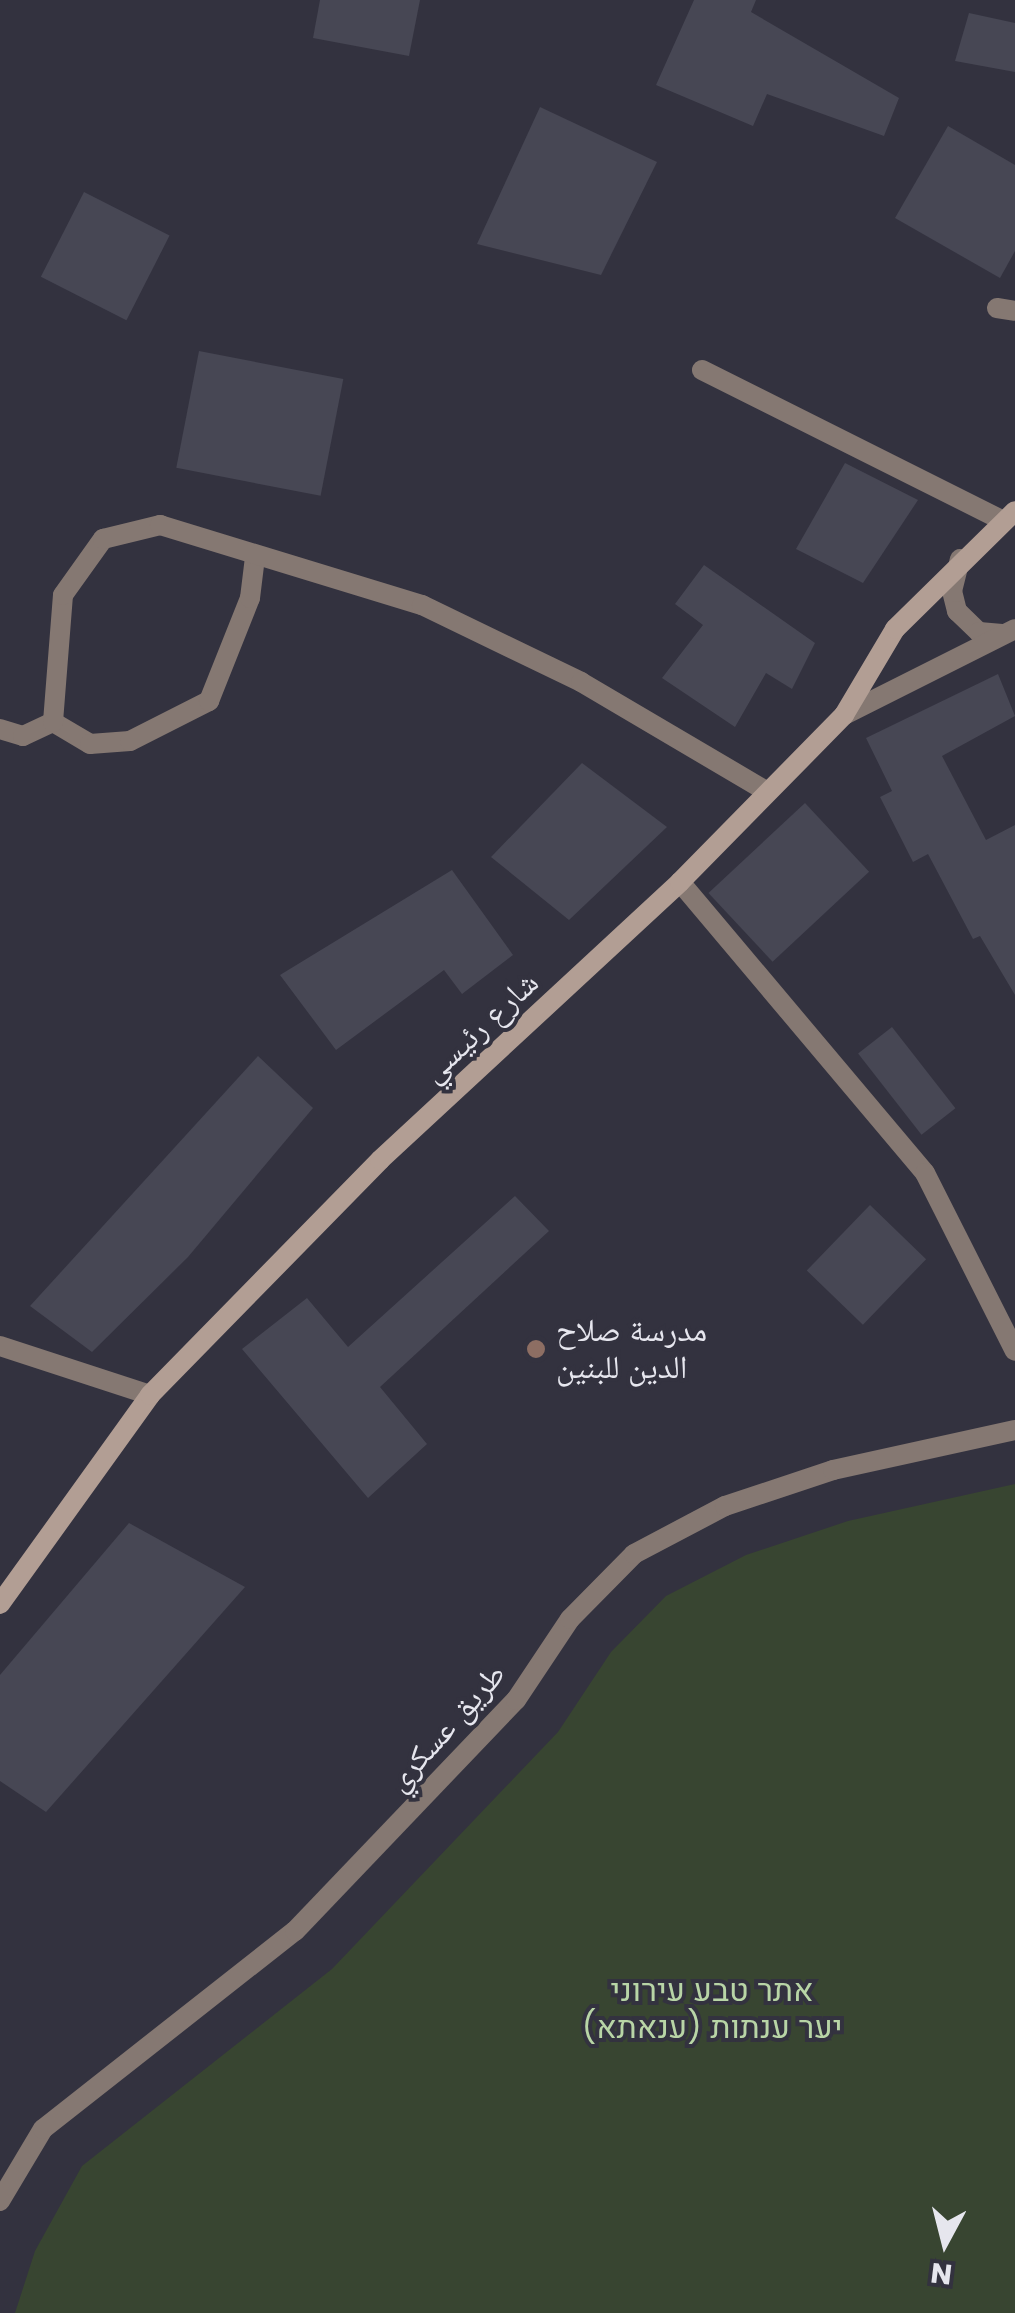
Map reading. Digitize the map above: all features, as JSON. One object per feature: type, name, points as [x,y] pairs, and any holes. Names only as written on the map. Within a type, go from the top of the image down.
[{"type":"street","points":[[702,370],[1009,515]]},
{"type":"street","name":"شارع رئيسي","points":[[0,1604],[150,1395],[380,1160],[680,882],[764,790],[844,716],[895,629],[960,557],[1009,515]]},
{"type":"street","points":[[52,722],[63,595],[103,539],[160,525],[255,559],[422,605],[581,682],[764,790]]},
{"type":"street","points":[[960,557],[952,591],[958,611],[979,632],[1008,632]]},
{"type":"street","points":[[52,722],[90,744],[130,741],[209,701],[250,598],[255,559]]},
{"type":"street","points":[[844,716],[1008,632]]},
{"type":"street","points":[[0,729],[23,736],[52,722]]},
{"type":"street","points":[[680,882],[926,1173],[1015,1350]]},
{"type":"street","points":[[0,1346],[150,1395]]},
{"type":"street","name":"طريق عسكري","points":[[0,2202],[43,2129],[308,1917],[516,1700],[570,1619],[634,1554],[725,1506],[833,1470],[1015,1430]]},
{"type":"green space","name":"אתר טבע עירוני יער ענתות (ענאתא)","points":[[1015,1484],[1015,2313],[15,2313],[35,2251],[82,2166],[332,1969],[558,1732],[611,1652],[666,1596],[746,1555],[848,1521]]},
{"type":"building","points":[[320,0],[420,0],[409,56],[313,38]]},
{"type":"building","points":[[694,0],[756,0],[751,12],[899,98],[884,136],[767,94],[753,126],[656,85]]},
{"type":"building","points":[[969,13],[1015,23],[1015,72],[955,61]]},
{"type":"building","points":[[540,107],[657,162],[601,275],[477,244]]},
{"type":"building","points":[[948,126],[1015,165],[1015,251],[1000,278],[895,218]]},
{"type":"building","points":[[84,192],[170,236],[126,320],[41,277]]},
{"type":"building","points":[[199,351],[343,379],[321,496],[176,468]]},
{"type":"building","points":[[845,463],[918,500],[863,583],[796,549]]},
{"type":"building","points":[[704,565],[815,643],[792,689],[766,673],[735,727],[662,678],[703,625],[675,604]]},
{"type":"building","points":[[998,674],[1015,716],[942,756],[986,840],[1015,825],[1015,995],[980,936],[973,939],[928,854],[913,862],[880,797],[892,791],[866,738]]},
{"type":"building","points":[[582,763],[667,827],[569,920],[491,857]]},
{"type":"building","points":[[805,803],[869,872],[773,962],[708,893]]},
{"type":"building","points":[[452,870],[513,955],[462,994],[444,970],[336,1050],[280,975]]},
{"type":"building","points":[[892,1027],[955,1108],[922,1135],[858,1053]]},
{"type":"building","points":[[258,1056],[313,1108],[188,1257],[92,1352],[30,1306]]},
{"type":"building","points":[[515,1196],[549,1231],[380,1387],[427,1444],[368,1498],[242,1349],[307,1298],[348,1347]]},
{"type":"building","points":[[870,1205],[926,1259],[863,1325],[807,1270]]},
{"type":"building","points":[[129,1523],[245,1587],[46,1812],[0,1781],[0,1675]]},
{"type":"place","name":"مدرسة صلاح الدين للبنين","points":[[536,1349]]}]
